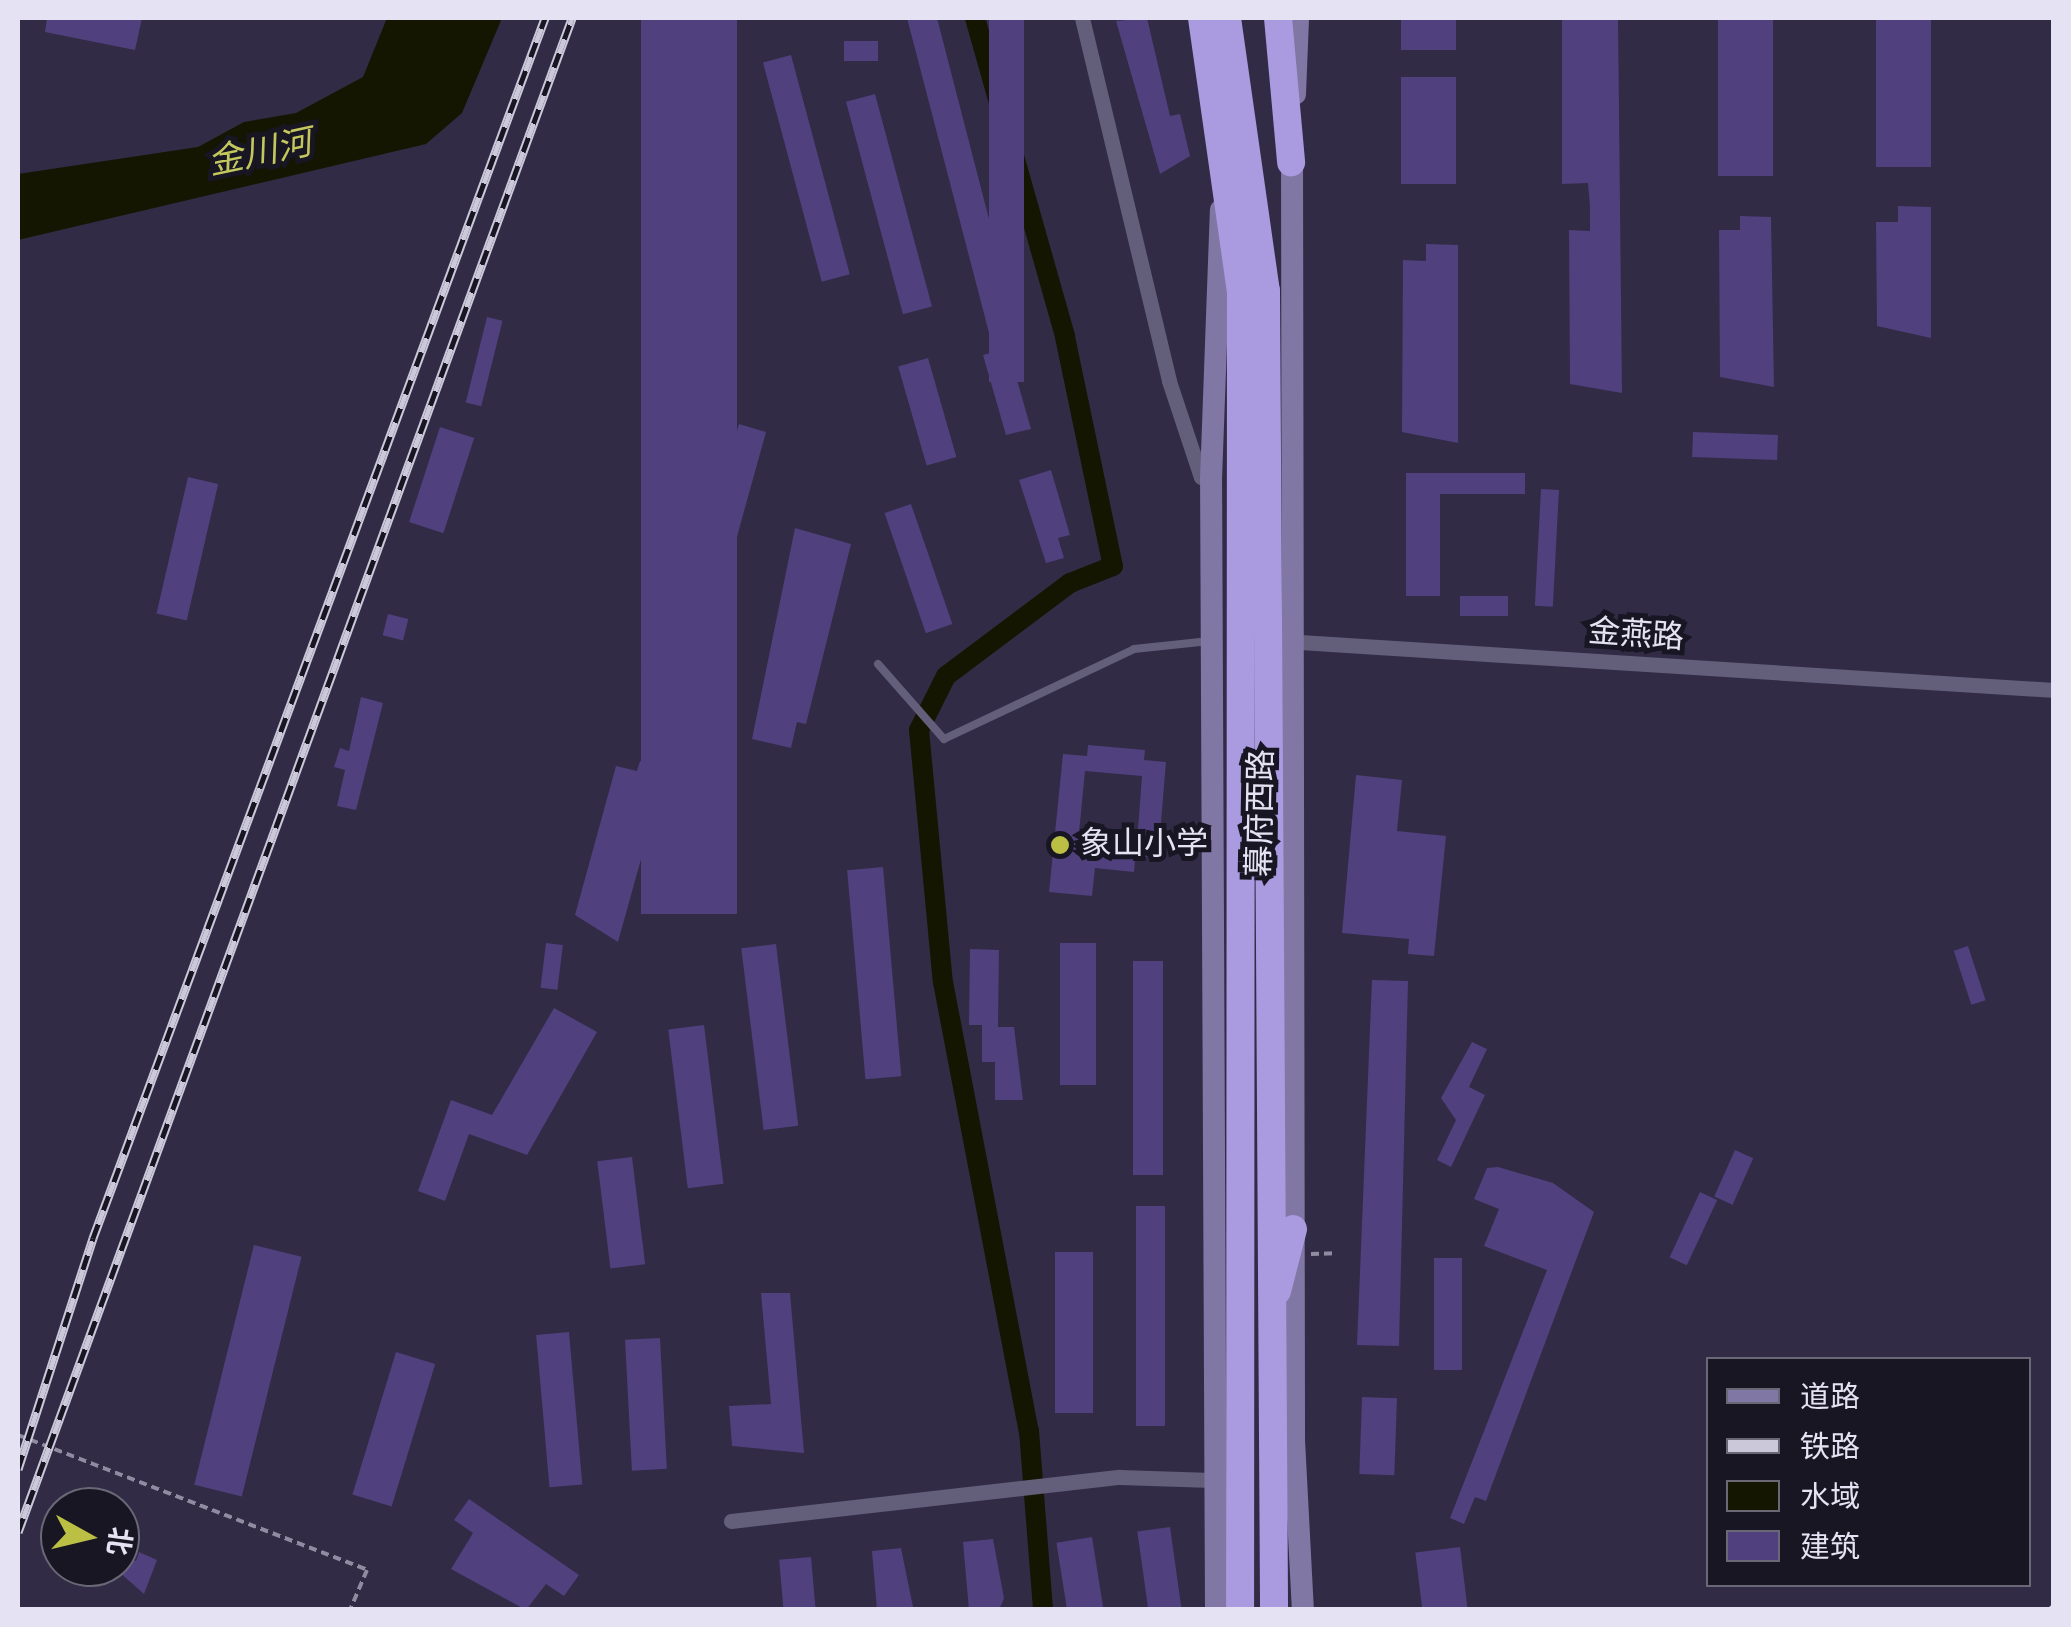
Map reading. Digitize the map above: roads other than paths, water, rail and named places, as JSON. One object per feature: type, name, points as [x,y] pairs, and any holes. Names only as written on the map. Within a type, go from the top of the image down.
[{"type":"highway","name":"幕府西路","points":[[1202,18],[1241,293],[1250,1114],[1267,1326],[1274,1610]]},
{"type":"highway","name":"幕府西路","points":[[1227,18],[1266,291],[1250,1114],[1240,1201],[1240,1610]]},
{"type":"highway","points":[[1278,18],[1292,162]]},
{"type":"highway","points":[[1220,1145],[1240,1201]]},
{"type":"highway","points":[[1267,1326],[1294,1229]]},
{"type":"highway","points":[[1229,1610],[1238,1569]]},
{"type":"main road","name":"幕府西路","points":[[1216,1610],[1212,1480],[1220,1145],[1211,480],[1240,18]]},
{"type":"main road","name":"幕府西路","points":[[1298,18],[1292,162],[1300,642],[1294,1229],[1303,1610]]},
{"type":"main road","points":[[1215,376],[1235,406],[1251,464],[1251,641]]},
{"type":"main road","points":[[1251,530],[1266,544],[1284,544],[1298,529]]},
{"type":"main road","points":[[1216,763],[1252,736],[1298,757]]},
{"type":"street","points":[[1082,18],[1168,381],[1201,477],[1211,480]]},
{"type":"street","name":"金燕路","points":[[1214,640],[1300,642],[2054,690]]},
{"type":"street","points":[[731,1521],[1073,1481],[1212,1480]]},
{"type":"lane","points":[[878,664],[944,739],[1134,648],[1214,640]]},
{"type":"water","name":"金川河","points":[[387,18],[502,18],[462,113],[426,144],[18,240],[18,174],[198,147],[244,122],[296,113],[363,77]]},
{"type":"waterway","points":[[975,18],[1065,337],[1113,566],[1070,583],[946,676],[919,730],[943,982],[1029,1431],[1043,1610]]},
{"type":"railway","points":[[18,1469],[93,1238],[545,18]]},
{"type":"railway","points":[[18,1532],[572,18]]},
{"type":"place","name":"象山小学","points":[[1060,845]]}]
